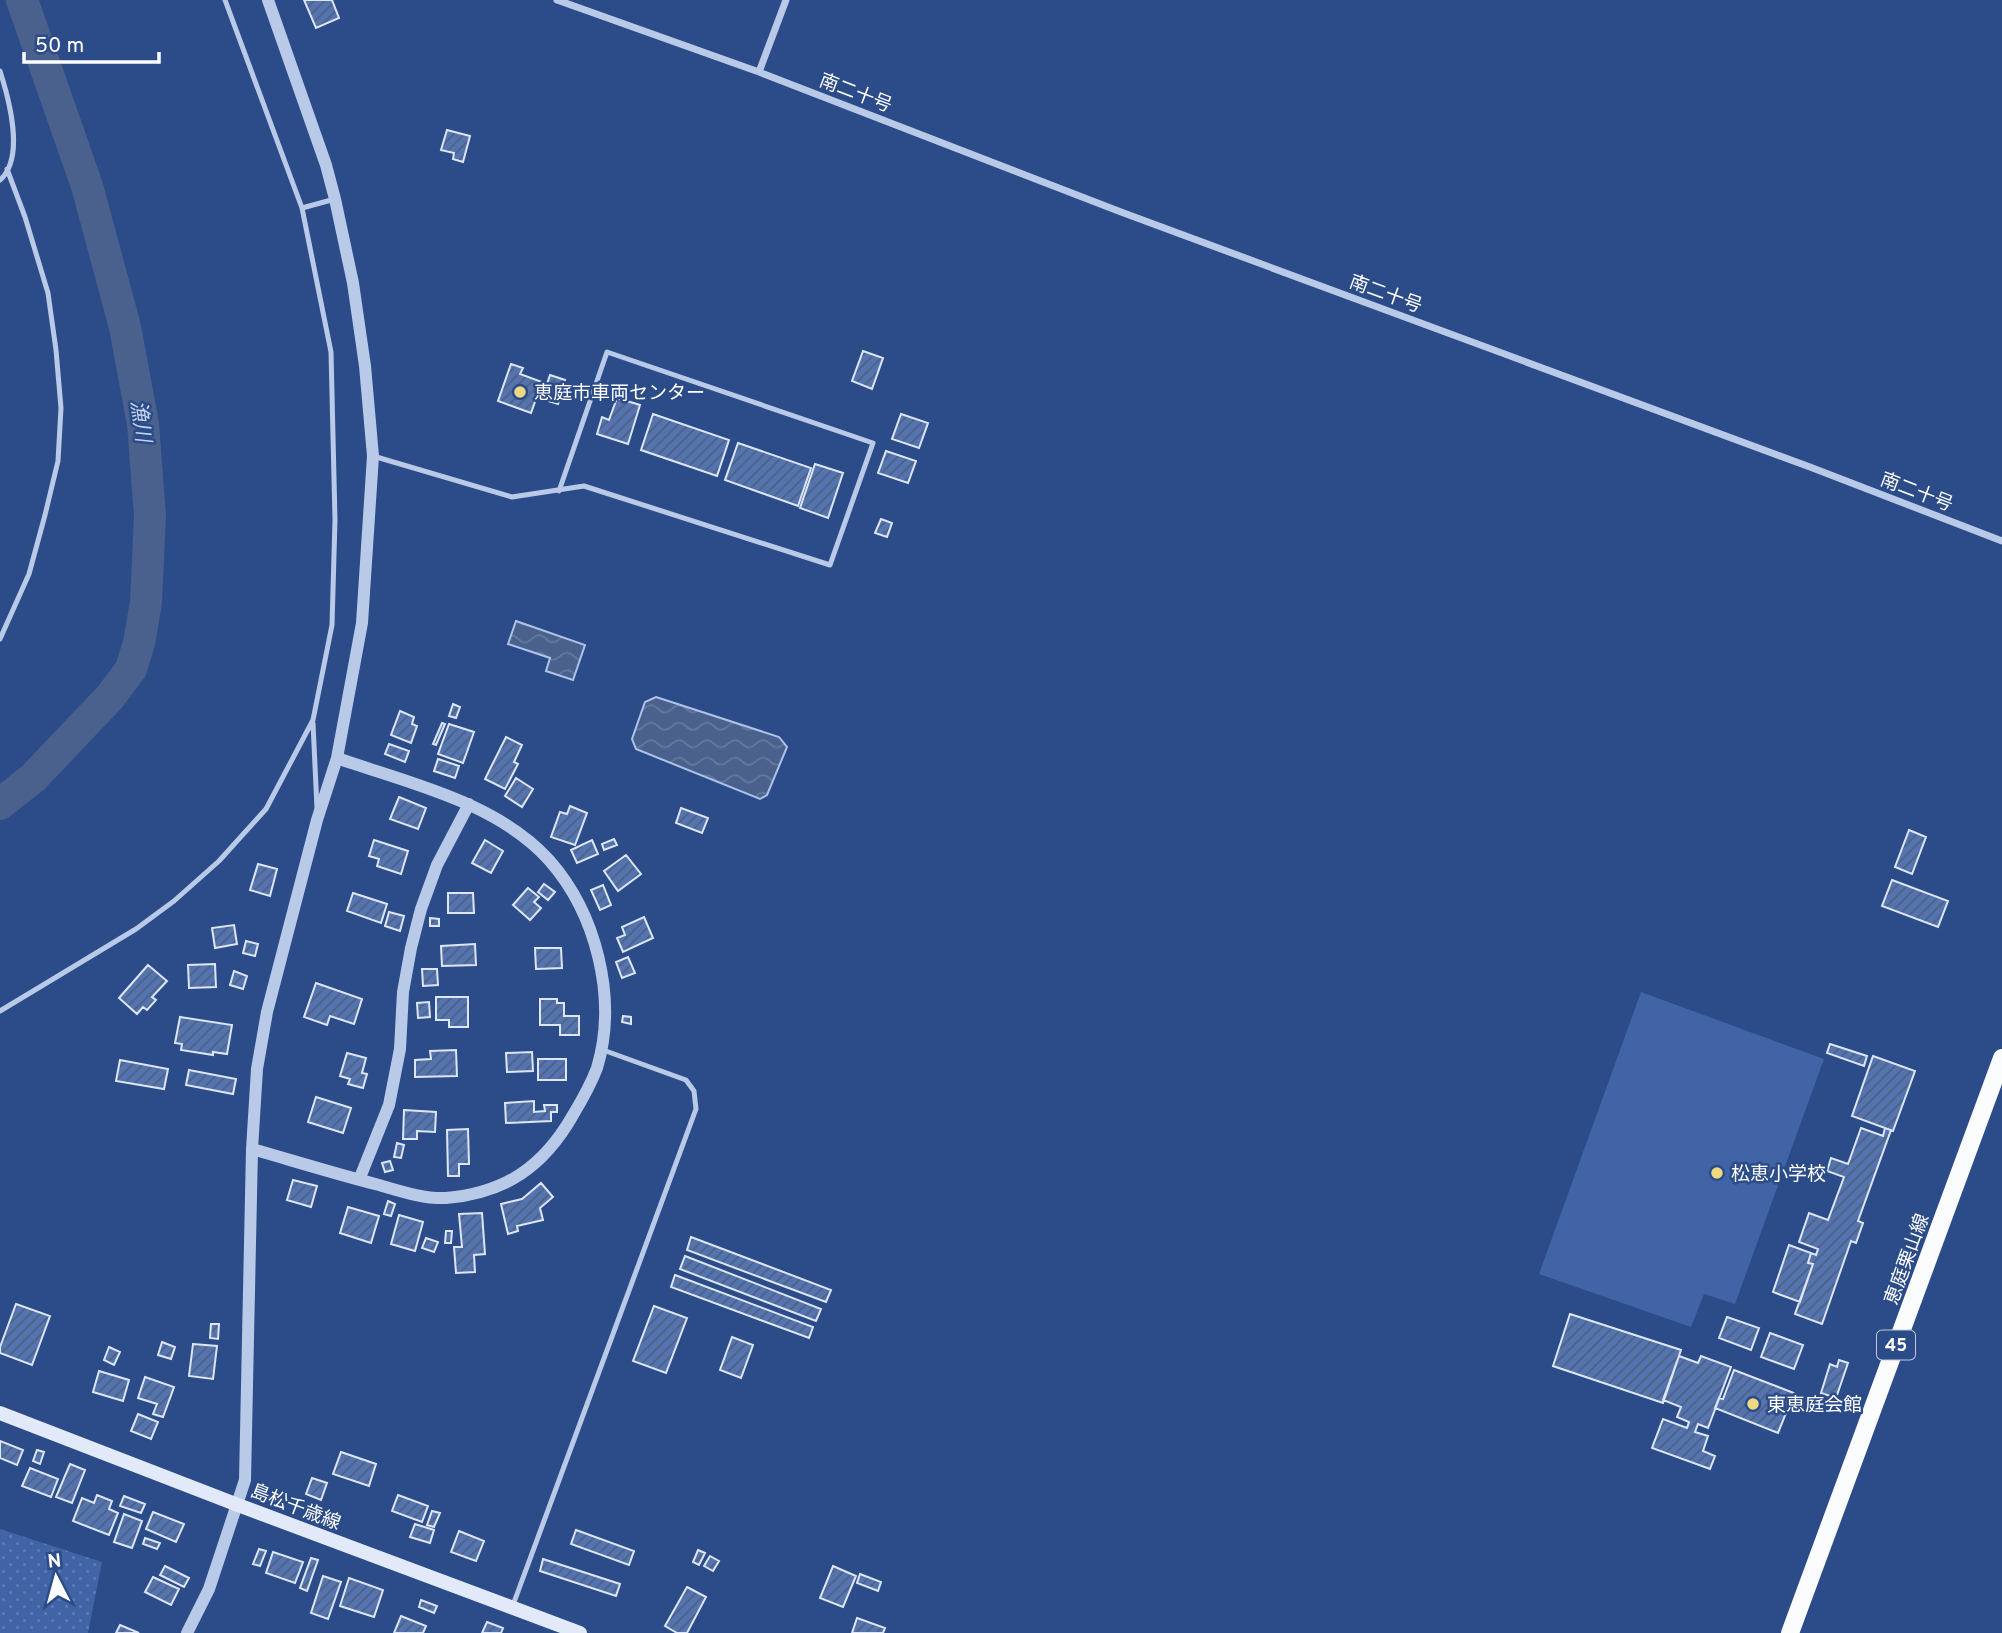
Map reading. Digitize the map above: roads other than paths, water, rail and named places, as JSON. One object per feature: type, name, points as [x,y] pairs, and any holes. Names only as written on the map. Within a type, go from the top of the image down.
[{"type":"main road","name":"恵庭栗山線","points":[[1790,1633],[2002,1058]]},
{"type":"main road","name":"島松千歳線","points":[[0,1413],[580,1633]]},
{"type":"street","points":[[187,1633],[209,1589],[245,1480],[252,1149],[257,1069],[267,1012],[317,820],[337,758],[362,624],[373,456],[353,283],[335,199],[326,165],[268,0]]},
{"type":"street","name":"南二十号","points":[[557,0],[759,72],[1121,212],[1810,467],[2002,541]]},
{"type":"street","points":[[759,72],[786,0]]},
{"type":"street","points":[[252,1149],[412,1194],[444,1198],[478,1193],[507,1183],[526,1172],[544,1155],[583,1100],[597,1068],[604,1036],[604,995],[588,922],[565,880],[548,859],[522,834],[469,804],[337,758]]},
{"type":"street","points":[[359,1180],[389,1105],[401,1049],[403,992],[421,909],[437,865],[469,804]]},
{"type":"lane","points":[[225,0],[302,208],[331,352],[335,520],[332,625],[313,720],[317,820]]},
{"type":"lane","points":[[0,71],[7,94],[13,135],[12,160],[4,178],[0,180]]},
{"type":"lane","points":[[0,639],[29,574],[58,461],[61,408],[48,293],[7,169]]},
{"type":"lane","points":[[302,208],[335,199]]},
{"type":"lane","points":[[373,456],[512,497],[559,491],[584,486],[830,565],[873,443],[607,352],[559,491]]},
{"type":"lane","points":[[0,1011],[136,929],[174,901],[219,861],[266,809],[313,720]]},
{"type":"lane","points":[[512,1608],[696,1109],[694,1091],[686,1080],[601,1049]]},
{"type":"water","points":[[516,621],[585,645],[573,680],[546,671],[550,658],[508,644]]},
{"type":"water","points":[[656,697],[779,737],[787,747],[767,795],[760,799],[636,749],[632,739],[645,702]]},
{"type":"waterway","name":"漁川","points":[[0,804],[33,778],[110,697],[131,669],[139,643],[146,602],[150,516],[143,424],[125,327],[87,186],[22,0]]},
{"type":"place","name":"恵庭市車両センター","points":[[520,392]]},
{"type":"place","name":"松恵小学校","points":[[1717,1173]]},
{"type":"place","name":"東恵庭会館","points":[[1753,1404]]}]
